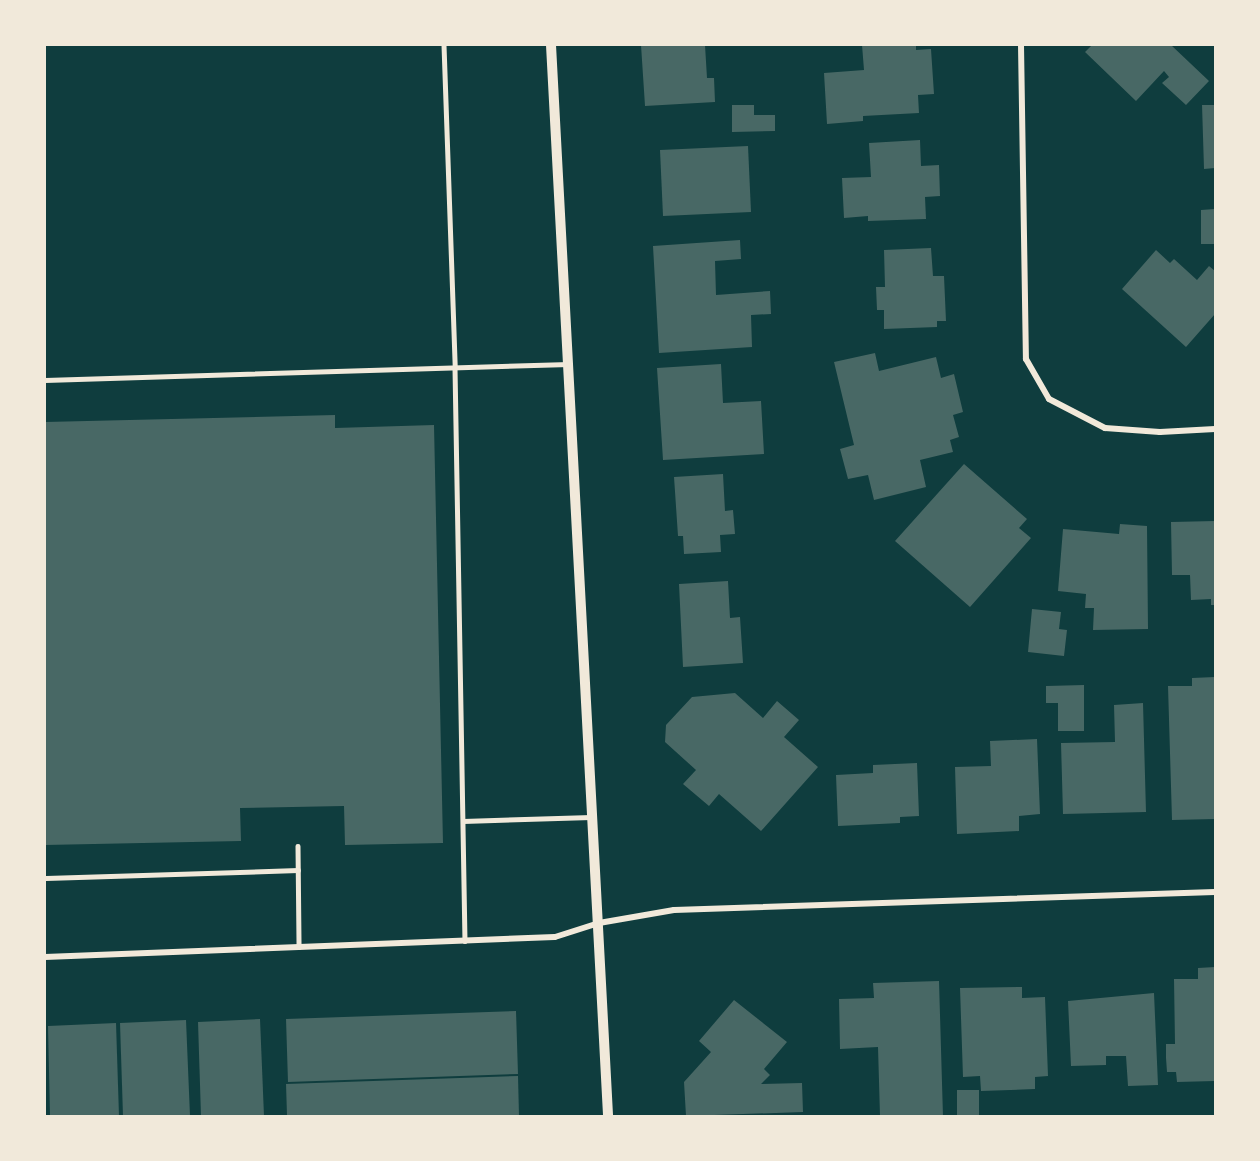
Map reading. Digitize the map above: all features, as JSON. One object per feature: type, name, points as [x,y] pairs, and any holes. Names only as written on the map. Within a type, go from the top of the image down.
[{"type":"street","points":[[551,45],[594,817],[608,1116]]},
{"type":"street","points":[[1021,45],[1026,358],[1049,399],[1104,428],[1160,432],[1215,429]]},
{"type":"street","points":[[45,957],[555,937],[599,923],[674,909],[1215,892]]},
{"type":"lane","points":[[444,45],[455,368],[465,941]]},
{"type":"lane","points":[[45,380],[569,364]]},
{"type":"lane","points":[[463,821],[594,817]]},
{"type":"lane","points":[[298,846],[299,947]]},
{"type":"lane","points":[[46,878],[298,870]]},
{"type":"building","points":[[641,45],[705,45],[707,78],[714,78],[715,102],[645,106]]},
{"type":"building","points":[[862,45],[916,45],[916,50],[931,49],[934,94],[918,95],[919,113],[863,116],[863,121],[827,124],[824,73],[864,70]]},
{"type":"building","points":[[1092,45],[1171,45],[1209,81],[1186,105],[1162,83],[1169,77],[1164,71],[1136,101],[1085,52]]},
{"type":"building","points":[[732,105],[754,105],[754,115],[775,115],[775,131],[732,132]]},
{"type":"building","points":[[1202,105],[1215,105],[1215,168],[1204,169]]},
{"type":"building","points":[[920,140],[921,166],[939,165],[940,196],[925,197],[926,219],[868,221],[868,216],[844,218],[842,178],[871,177],[869,143]]},
{"type":"building","points":[[748,146],[751,212],[663,216],[660,150]]},
{"type":"building","points":[[1215,209],[1215,244],[1201,244],[1201,210]]},
{"type":"building","points":[[740,240],[741,259],[715,261],[716,295],[770,291],[771,314],[751,315],[752,347],[659,353],[653,246]]},
{"type":"building","points":[[931,248],[933,276],[944,276],[946,321],[937,321],[937,327],[884,329],[884,310],[877,310],[876,287],[885,287],[884,250]]},
{"type":"building","points":[[1156,250],[1170,263],[1174,259],[1197,280],[1209,266],[1215,271],[1215,314],[1186,347],[1122,289]]},
{"type":"building","points":[[875,353],[879,371],[936,357],[941,378],[954,374],[963,412],[953,415],[959,437],[950,440],[953,452],[920,460],[926,487],[874,500],[868,475],[848,479],[840,449],[854,445],[834,362]]},
{"type":"building","points":[[721,364],[723,403],[761,401],[764,454],[663,460],[657,368]]},
{"type":"building","points":[[335,415],[335,428],[434,425],[443,843],[345,845],[344,806],[240,808],[241,841],[45,845],[45,422]]},
{"type":"building","points":[[964,464],[1027,519],[1019,528],[1031,538],[970,607],[895,541]]},
{"type":"building","points":[[723,474],[725,511],[733,510],[735,534],[720,535],[721,552],[684,554],[683,536],[678,536],[674,477]]},
{"type":"building","points":[[1215,521],[1215,605],[1211,605],[1211,599],[1191,600],[1190,575],[1172,575],[1171,522]]},
{"type":"building","points":[[1120,524],[1147,526],[1148,629],[1093,630],[1094,608],[1085,608],[1086,594],[1058,591],[1063,529],[1119,534]]},
{"type":"building","points":[[728,581],[730,618],[740,617],[743,663],[683,667],[679,584]]},
{"type":"building","points":[[1032,609],[1061,612],[1059,629],[1067,630],[1064,656],[1028,652]]},
{"type":"building","points":[[1215,677],[1215,819],[1172,820],[1168,686],[1192,686],[1192,678]]},
{"type":"building","points":[[1084,685],[1084,731],[1058,731],[1058,703],[1046,703],[1046,686]]},
{"type":"building","points":[[735,693],[763,718],[777,701],[799,720],[784,737],[818,767],[761,831],[719,794],[709,806],[683,784],[696,770],[665,742],[666,725],[692,697]]},
{"type":"building","points":[[1143,703],[1146,812],[1063,814],[1061,743],[1115,742],[1114,705]]},
{"type":"building","points":[[1037,739],[1040,814],[1019,816],[1019,831],[957,834],[955,767],[991,766],[990,741]]},
{"type":"building","points":[[917,763],[919,816],[900,817],[900,823],[838,826],[836,775],[873,773],[873,765]]},
{"type":"building","points":[[1215,967],[1215,1081],[1177,1082],[1176,1072],[1167,1072],[1166,1058],[1166,1044],[1175,1044],[1174,979],[1198,979],[1198,968]]},
{"type":"building","points":[[939,981],[943,1116],[880,1116],[878,1047],[840,1049],[839,999],[874,998],[873,983]]},
{"type":"building","points":[[1022,987],[1022,998],[1045,997],[1048,1076],[1035,1077],[1035,1089],[981,1091],[980,1076],[963,1077],[960,988]]},
{"type":"building","points":[[1154,993],[1158,1085],[1128,1086],[1126,1056],[1106,1056],[1106,1065],[1071,1066],[1068,1001]]},
{"type":"building","points":[[734,1000],[787,1042],[764,1069],[770,1075],[761,1084],[802,1083],[803,1112],[686,1116],[684,1082],[711,1052],[699,1041]]},
{"type":"building","points":[[516,1011],[518,1074],[288,1082],[286,1019]]},
{"type":"building","points":[[260,1019],[264,1116],[201,1116],[198,1022]]},
{"type":"building","points":[[186,1020],[190,1116],[123,1116],[120,1023]]},
{"type":"building","points":[[116,1023],[119,1116],[50,1116],[48,1026]]},
{"type":"building","points":[[518,1076],[519,1116],[287,1116],[286,1084]]},
{"type":"building","points":[[957,1090],[979,1090],[979,1116],[957,1116]]}]
